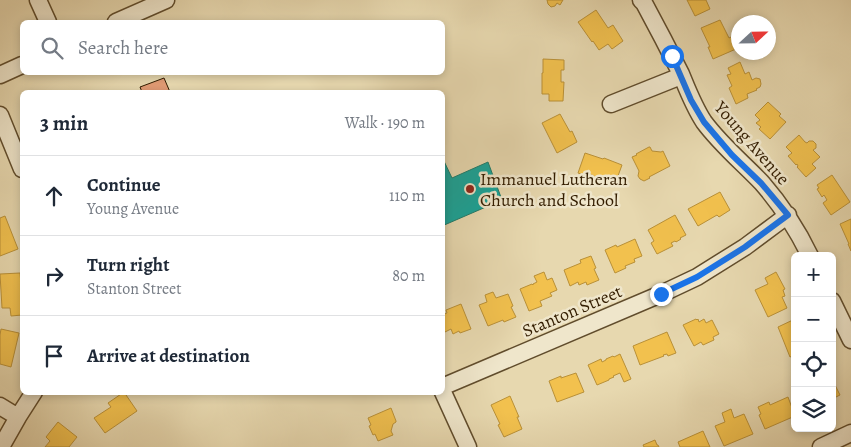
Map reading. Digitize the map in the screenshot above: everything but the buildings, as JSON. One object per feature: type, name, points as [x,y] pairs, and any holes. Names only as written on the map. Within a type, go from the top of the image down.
[{"type":"street","points":[[38,0],[47,20]]},
{"type":"street","points":[[121,20],[166,0]]},
{"type":"street","name":"Young Avenue","points":[[640,0],[644,3],[663,38],[691,100],[704,122],[788,215],[808,252]]},
{"type":"street","points":[[0,74],[20,65]]},
{"type":"street","points":[[611,104],[681,76]]},
{"type":"street","points":[[0,115],[20,164]]},
{"type":"street","name":"Stanton Street","points":[[445,387],[697,277],[745,247],[788,215]]},
{"type":"street","points":[[836,309],[851,340]]},
{"type":"street","points":[[1,447],[32,395]]},
{"type":"street","points":[[445,395],[468,447]]},
{"type":"street","points":[[0,406],[18,417]]},
{"type":"street","points":[[821,447],[851,432]]},
{"type":"place","name":"Immanuel Lutheran Church and School","points":[[470,189]]},
{"type":"route","points":[[661,294],[697,277],[745,247],[788,215],[704,122],[691,100],[672,56]]}]
